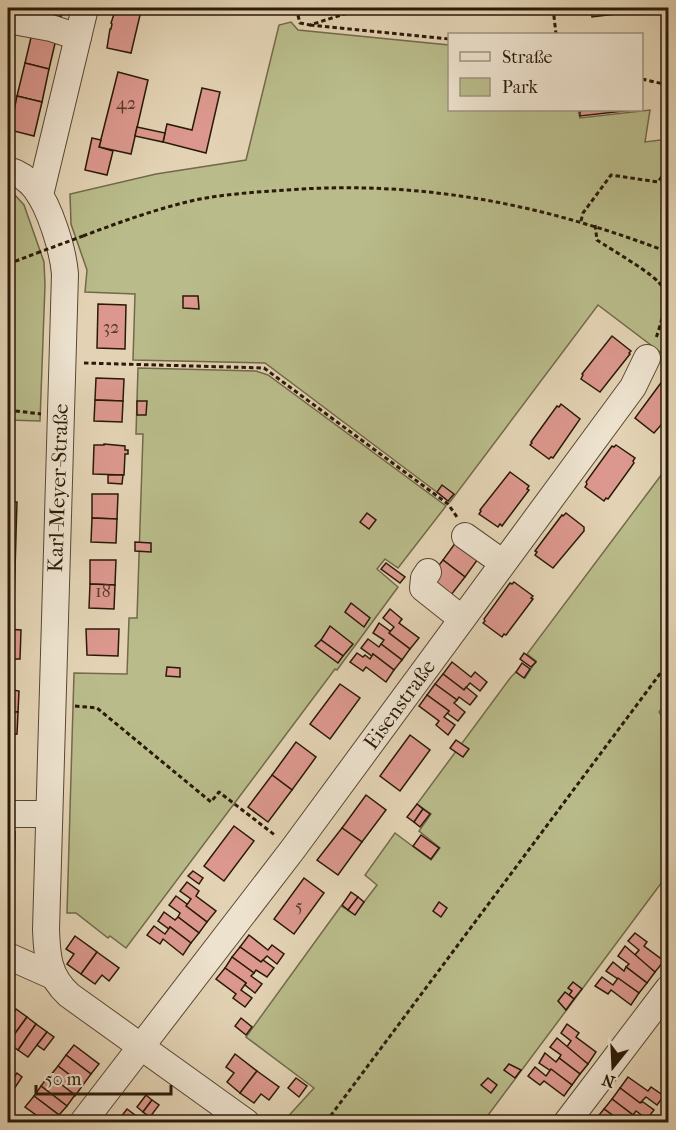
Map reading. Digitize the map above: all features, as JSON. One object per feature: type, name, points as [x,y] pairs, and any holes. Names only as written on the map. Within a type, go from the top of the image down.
[{"type":"street","points":[[17,8],[81,23]]},
{"type":"street","points":[[8,20],[51,28],[81,23]]},
{"type":"street","points":[[40,195],[81,23]]},
{"type":"street","points":[[8,170],[26,179],[40,195]]},
{"type":"street","name":"Karl-Meyer-Straße","points":[[40,195],[51,222],[64,268],[46,956],[53,976]]},
{"type":"street","name":"Eisenstraße","points":[[83,1122],[293,849],[462,620],[633,387],[646,358]]},
{"type":"street","points":[[462,528],[503,563]]},
{"type":"street","points":[[429,572],[424,578],[423,588],[462,620]]},
{"type":"street","points":[[8,814],[49,814]]},
{"type":"street","points":[[8,956],[53,976],[69,995],[246,1122]]},
{"type":"street","points":[[567,1122],[669,989]]},
{"type":"path","points":[[296,8],[300,23],[448,39]]},
{"type":"path","points":[[310,25],[363,8]]},
{"type":"path","points":[[553,8],[556,33]]},
{"type":"path","points":[[643,79],[669,85]]},
{"type":"path","points":[[580,221],[583,213],[611,175],[658,182],[669,168]]},
{"type":"path","points":[[8,264],[136,216],[197,200],[308,188],[397,189],[457,194],[595,225],[669,252]]},
{"type":"path","points":[[595,225],[597,240],[655,279],[663,289],[660,323],[655,342],[646,358]]},
{"type":"path","points":[[62,362],[264,368],[448,504],[462,528]]},
{"type":"path","points":[[8,410],[60,416]]},
{"type":"path","points":[[326,1122],[669,663]]},
{"type":"path","points":[[52,705],[97,708],[211,802],[219,792],[293,849]]},
{"type":"green space","points":[[291,22],[298,30],[448,45],[448,111],[578,111],[580,118],[650,110],[645,142],[668,139],[668,358],[598,305],[450,502],[265,363],[133,360],[135,294],[85,292],[87,270],[71,224],[70,194],[156,174],[246,160],[279,25]]},
{"type":"green space","points":[[8,190],[24,205],[44,262],[40,421],[8,420]]},
{"type":"green space","points":[[138,368],[256,371],[268,375],[446,506],[398,568],[385,559],[377,569],[398,587],[126,948],[110,936],[108,938],[76,913],[67,913],[74,673],[127,674],[129,618],[137,618],[143,434],[136,434]]},
{"type":"green space","points":[[668,466],[668,642],[665,646],[668,644],[668,700],[659,712],[668,726],[668,874],[483,1122],[283,1122],[314,1088],[246,1037],[341,906],[355,914],[377,885],[365,875],[395,833],[431,860],[440,848],[419,831],[431,814],[417,804],[511,677],[516,672],[525,678],[536,661],[527,654]]},
{"type":"building","points":[[34,8],[63,8],[61,17],[33,10]]},
{"type":"building","points":[[116,8],[141,11],[131,53],[107,48]]},
{"type":"building","points":[[591,8],[665,8],[592,17]]},
{"type":"building","points":[[33,29],[57,35],[49,69],[25,63]]},
{"type":"building","points":[[25,63],[49,69],[42,102],[17,96]]},
{"type":"building","points":[[118,72],[148,80],[131,154],[99,147]]},
{"type":"building","points":[[202,88],[220,92],[206,153],[163,142],[167,124],[192,130]]},
{"type":"building","points":[[17,96],[42,102],[34,136],[10,130]]},
{"type":"building","points":[[580,111],[624,111],[580,116]]},
{"type":"building","points":[[137,127],[165,133],[163,142],[135,136]]},
{"type":"building","points":[[92,138],[101,140],[99,147],[113,151],[107,175],[85,170]]},
{"type":"building","points":[[183,296],[198,296],[199,309],[183,308]]},
{"type":"building","points":[[98,304],[126,305],[125,349],[97,348]]},
{"type":"building","points":[[612,336],[631,351],[600,392],[581,379],[582,374]]},
{"type":"building","points":[[666,376],[668,378],[668,417],[654,433],[635,418]]},
{"type":"building","points":[[96,378],[124,379],[123,401],[95,400]]},
{"type":"building","points":[[95,400],[123,401],[122,422],[94,421]]},
{"type":"building","points":[[137,401],[147,401],[146,415],[137,415]]},
{"type":"building","points":[[561,404],[580,419],[553,458],[549,459],[530,445],[557,406]]},
{"type":"building","points":[[94,445],[125,446],[125,450],[128,450],[128,454],[125,454],[124,475],[93,474]]},
{"type":"building","points":[[616,445],[635,458],[634,463],[608,499],[604,501],[585,487],[586,482],[612,446]]},
{"type":"building","points":[[510,472],[529,486],[527,489],[529,490],[502,526],[500,524],[498,527],[479,514]]},
{"type":"building","points":[[108,475],[123,475],[122,484],[108,483]]},
{"type":"building","points":[[442,485],[454,494],[448,501],[437,492]]},
{"type":"building","points":[[92,494],[118,494],[117,519],[92,518]]},
{"type":"building","points":[[8,502],[17,502],[16,535],[8,535]]},
{"type":"building","points":[[367,513],[376,520],[369,529],[360,522]]},
{"type":"building","points":[[566,513],[584,527],[584,531],[553,568],[535,555],[537,552],[535,551],[562,515]]},
{"type":"building","points":[[92,518],[117,519],[116,543],[91,542]]},
{"type":"building","points":[[8,536],[16,536],[15,569],[8,569]]},
{"type":"building","points":[[135,542],[151,543],[151,552],[135,551]]},
{"type":"building","points":[[456,542],[478,559],[465,577],[443,560]]},
{"type":"building","points":[[90,560],[116,560],[115,585],[90,584]]},
{"type":"building","points":[[443,560],[465,577],[451,595],[429,578]]},
{"type":"building","points":[[386,563],[405,577],[400,583],[381,569]]},
{"type":"building","points":[[8,569],[15,569],[14,602],[8,602]]},
{"type":"building","points":[[514,582],[533,596],[531,598],[533,599],[506,635],[502,637],[483,623],[510,583]]},
{"type":"building","points":[[90,584],[115,585],[114,609],[89,608]]},
{"type":"building","points":[[351,603],[370,618],[364,627],[345,612]]},
{"type":"building","points":[[390,609],[402,619],[399,623],[419,638],[410,649],[389,633],[394,627],[383,618]]},
{"type":"building","points":[[379,623],[410,649],[402,660],[381,644],[384,640],[373,633]]},
{"type":"building","points":[[330,626],[353,644],[343,656],[321,640]]},
{"type":"building","points":[[8,629],[21,630],[20,659],[8,659]]},
{"type":"building","points":[[86,629],[119,629],[118,656],[87,655]]},
{"type":"building","points":[[368,639],[379,647],[381,644],[402,660],[394,670],[361,648]]},
{"type":"building","points":[[321,640],[343,656],[338,663],[315,646]]},
{"type":"building","points":[[357,653],[370,659],[373,654],[394,670],[386,682],[366,667],[363,671],[350,662]]},
{"type":"building","points":[[524,653],[536,662],[531,667],[520,659]]},
{"type":"building","points":[[452,662],[471,677],[475,672],[487,682],[480,691],[470,683],[464,690],[443,674]]},
{"type":"building","points":[[522,663],[530,669],[524,678],[516,672]]},
{"type":"building","points":[[167,667],[180,668],[180,677],[166,676]]},
{"type":"building","points":[[443,674],[464,690],[466,687],[477,696],[470,705],[459,697],[457,700],[435,684]]},
{"type":"building","points":[[340,684],[360,698],[330,739],[310,724]]},
{"type":"building","points":[[435,684],[457,700],[454,703],[465,712],[458,721],[447,713],[449,711],[427,695]]},
{"type":"building","points":[[8,689],[19,691],[18,712],[8,712]]},
{"type":"building","points":[[427,695],[449,711],[444,717],[455,725],[448,735],[436,725],[439,721],[419,706]]},
{"type":"building","points":[[8,712],[18,712],[17,734],[8,735]]},
{"type":"building","points":[[410,735],[430,750],[400,791],[380,776]]},
{"type":"building","points":[[456,740],[469,749],[463,757],[450,748]]},
{"type":"building","points":[[296,742],[316,757],[292,790],[272,775]]},
{"type":"building","points":[[272,775],[292,790],[268,822],[248,807]]},
{"type":"building","points":[[366,795],[386,810],[362,842],[342,828]]},
{"type":"building","points":[[417,804],[423,809],[414,822],[407,817]]},
{"type":"building","points":[[423,809],[430,814],[420,827],[414,822]]},
{"type":"building","points":[[234,826],[254,841],[224,881],[204,866]]},
{"type":"building","points":[[342,828],[362,842],[338,875],[317,860]]},
{"type":"building","points":[[8,832],[15,832],[14,882],[8,882]]},
{"type":"building","points":[[421,835],[439,848],[431,859],[413,846]]},
{"type":"building","points":[[193,871],[203,878],[199,884],[188,876]]},
{"type":"building","points":[[304,878],[324,893],[294,934],[274,919]]},
{"type":"building","points":[[187,882],[199,891],[196,896],[216,911],[207,922],[186,906],[191,899],[180,891]]},
{"type":"building","points":[[351,892],[358,897],[348,910],[342,905]]},
{"type":"building","points":[[176,896],[207,922],[199,933],[178,917],[180,913],[169,905]]},
{"type":"building","points":[[358,897],[364,902],[355,915],[348,910]]},
{"type":"building","points":[[439,902],[447,908],[441,917],[433,911]]},
{"type":"building","points":[[164,912],[175,920],[178,917],[199,933],[191,943],[158,921]]},
{"type":"building","points":[[154,926],[165,934],[170,927],[191,943],[183,955],[163,939],[160,944],[147,935]]},
{"type":"building","points":[[635,933],[647,942],[644,946],[664,961],[655,972],[634,956],[639,950],[628,941]]},
{"type":"building","points":[[249,935],[268,950],[272,945],[284,954],[277,964],[267,956],[261,962],[240,947]]},
{"type":"building","points":[[75,936],[97,952],[81,974],[67,964],[74,954],[66,949]]},
{"type":"building","points":[[625,946],[655,972],[647,983],[626,967],[629,964],[618,956]]},
{"type":"building","points":[[240,947],[274,968],[267,977],[256,970],[254,973],[232,957]]},
{"type":"building","points":[[97,952],[119,968],[109,981],[102,975],[95,984],[81,974]]},
{"type":"building","points":[[232,957],[254,973],[251,976],[262,984],[255,993],[245,985],[246,983],[225,968]]},
{"type":"building","points":[[613,962],[624,971],[626,967],[647,983],[639,993],[606,971]]},
{"type":"building","points":[[225,968],[246,983],[241,990],[252,998],[245,1007],[233,998],[236,994],[216,979]]},
{"type":"building","points":[[602,977],[613,985],[618,978],[639,993],[631,1005],[611,990],[608,994],[595,986]]},
{"type":"building","points":[[573,982],[582,989],[574,999],[569,995],[572,991],[568,988]]},
{"type":"building","points":[[565,992],[574,999],[566,1010],[558,1001]]},
{"type":"building","points":[[16,1009],[27,1017],[8,1043],[8,1021]]},
{"type":"building","points":[[27,1017],[36,1024],[18,1050],[8,1043]]},
{"type":"building","points":[[241,1018],[252,1027],[246,1035],[235,1026]]},
{"type":"building","points":[[36,1024],[47,1032],[28,1057],[18,1050]]},
{"type":"building","points":[[567,1024],[579,1033],[576,1037],[596,1052],[588,1064],[566,1048],[571,1041],[561,1033]]},
{"type":"building","points":[[47,1032],[54,1037],[44,1050],[37,1045]]},
{"type":"building","points":[[557,1038],[588,1064],[580,1074],[559,1058],[561,1055],[550,1047]]},
{"type":"building","points":[[74,1045],[99,1064],[91,1074],[66,1055]]},
{"type":"building","points":[[545,1053],[556,1062],[559,1058],[580,1074],[572,1085],[539,1063]]},
{"type":"building","points":[[235,1054],[257,1071],[240,1093],[227,1082],[234,1073],[226,1067]]},
{"type":"building","points":[[66,1055],[91,1074],[83,1085],[58,1066]]},
{"type":"building","points":[[509,1064],[521,1070],[515,1078],[504,1070]]},
{"type":"building","points":[[58,1066],[83,1085],[75,1096],[50,1076]]},
{"type":"building","points":[[535,1067],[546,1076],[551,1069],[572,1085],[564,1096],[544,1081],[540,1085],[528,1076]]},
{"type":"building","points":[[257,1071],[279,1087],[269,1100],[261,1094],[254,1103],[240,1093]]},
{"type":"building","points":[[17,1073],[22,1077],[14,1089],[8,1085]]},
{"type":"building","points":[[49,1075],[75,1095],[67,1106],[41,1086]]},
{"type":"building","points":[[628,1077],[648,1091],[651,1087],[664,1096],[657,1105],[646,1097],[640,1103],[620,1088]]},
{"type":"building","points":[[296,1078],[307,1086],[299,1097],[288,1088]]},
{"type":"building","points":[[488,1078],[497,1085],[491,1093],[481,1085]]},
{"type":"building","points":[[41,1086],[67,1106],[59,1115],[34,1096]]},
{"type":"building","points":[[620,1088],[654,1110],[647,1119],[636,1111],[633,1115],[612,1099]]},
{"type":"building","points":[[146,1095],[152,1100],[143,1112],[137,1107]]},
{"type":"building","points":[[34,1096],[59,1115],[54,1122],[46,1122],[25,1107]]},
{"type":"building","points":[[612,1099],[633,1115],[631,1118],[638,1122],[622,1122],[604,1109]]},
{"type":"building","points":[[152,1100],[159,1105],[150,1117],[143,1112]]},
{"type":"building","points":[[127,1109],[139,1118],[136,1122],[117,1122]]},
{"type":"building","points":[[604,1109],[622,1122],[595,1120]]}]
